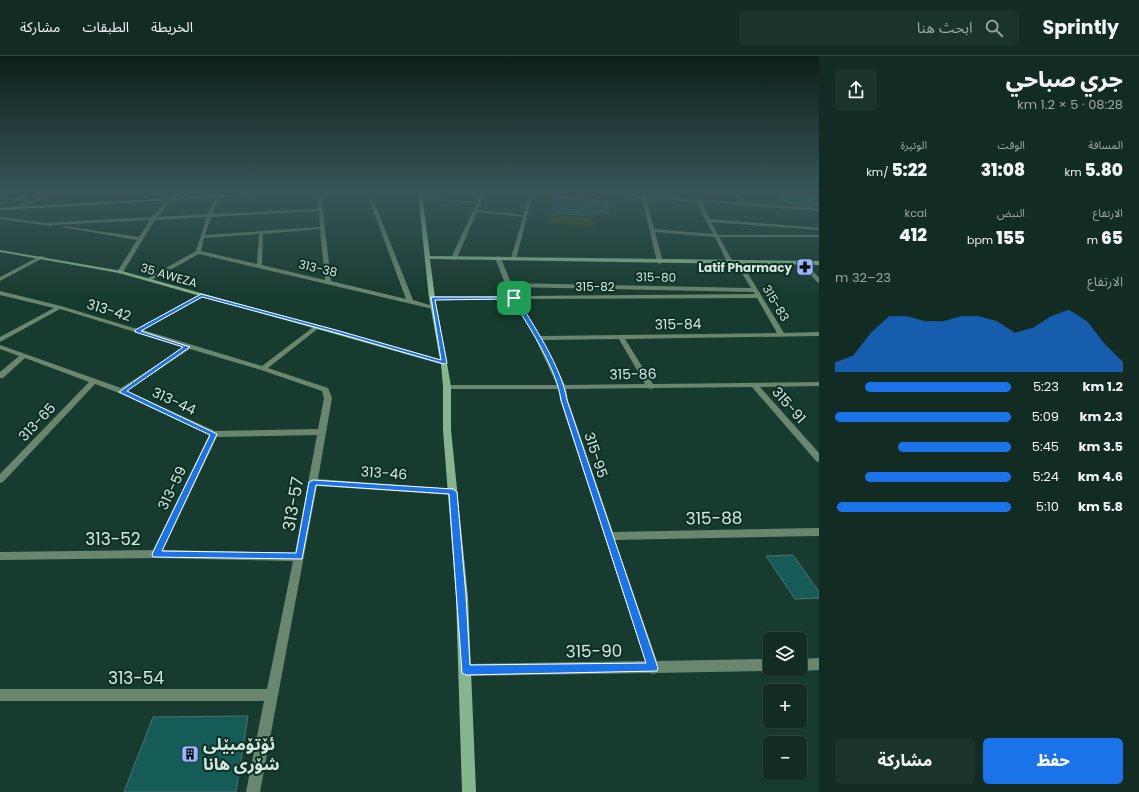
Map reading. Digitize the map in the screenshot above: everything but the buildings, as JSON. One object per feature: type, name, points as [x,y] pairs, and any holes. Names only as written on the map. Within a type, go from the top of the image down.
[{"type":"street","points":[[74,228],[141,239]]},
{"type":"street","points":[[120,272],[148,228]]},
{"type":"street","points":[[148,280],[198,252],[206,228]]},
{"type":"street","points":[[203,237],[318,228]]},
{"type":"street","points":[[322,228],[328,282]]},
{"type":"street","points":[[382,228],[410,301]]},
{"type":"street","points":[[423,228],[426,257],[447,387],[447,430],[462,596],[466,670],[469,792]]},
{"type":"street","points":[[454,258],[468,228]]},
{"type":"street","points":[[514,258],[522,228]]},
{"type":"street","points":[[713,228],[730,262]]},
{"type":"street","points":[[660,262],[652,230],[717,236],[819,236]]},
{"type":"street","points":[[259,266],[261,233]]},
{"type":"street","name":"35 AWEZA","points":[[0,251],[42,257],[120,272],[201,296],[318,326],[444,363]]},
{"type":"street","name":"313-38","points":[[198,252],[410,301],[433,302]]},
{"type":"street","points":[[0,279],[42,257]]},
{"type":"street","points":[[426,257],[660,262],[819,263]]},
{"type":"street","name":"315-95","points":[[498,258],[514,298],[538,338],[562,387],[564,400],[653,668]]},
{"type":"street","name":"315-83","points":[[738,262],[782,335]]},
{"type":"street","points":[[803,263],[819,281]]},
{"type":"street","name":"315-80","points":[[508,284],[755,290]]},
{"type":"street","name":"313-42","points":[[0,294],[59,307],[188,347],[263,368],[325,390]]},
{"type":"street","points":[[137,331],[201,296]]},
{"type":"street","name":"315-82","points":[[433,302],[514,298],[759,296]]},
{"type":"street","points":[[0,340],[59,307]]},
{"type":"street","points":[[263,368],[318,326]]},
{"type":"street","name":"315-84","points":[[538,338],[819,334]]},
{"type":"street","points":[[621,337],[651,387]]},
{"type":"street","name":"313-44","points":[[0,347],[122,392],[214,434],[321,432]]},
{"type":"street","points":[[122,392],[188,347]]},
{"type":"street","points":[[0,376],[23,356]]},
{"type":"street","name":"313-65","points":[[0,480],[94,381]]},
{"type":"street","name":"315-86","points":[[447,387],[651,387],[819,384]]},
{"type":"street","name":"315-91","points":[[755,386],[819,459]]},
{"type":"street","name":"313-57","points":[[253,792],[313,482],[328,398],[325,390]]},
{"type":"street","name":"313-59","points":[[156,554],[214,434]]},
{"type":"street","name":"313-46","points":[[313,482],[453,492]]},
{"type":"street","name":"315-88","points":[[609,536],[819,532]]},
{"type":"street","name":"313-52","points":[[0,556],[156,554],[299,557]]},
{"type":"street","points":[[807,664],[819,664]]},
{"type":"street","name":"315-90","points":[[466,670],[763,665]]},
{"type":"street","name":"313-54","points":[[0,695],[272,695]]},
{"type":"place","name":"Latif Pharmacy","points":[[805,267]]},
{"type":"place","name":"ئۆتۆمبێلی شۆری هانا","points":[[190,754]]},
{"type":"route","points":[[201,296],[404,350],[444,363],[432,298],[514,298],[538,338],[562,387],[564,400],[653,668],[466,670],[462,596],[453,492],[313,482],[299,557],[156,554],[214,434],[122,392],[188,347],[137,331],[201,296]]}]
